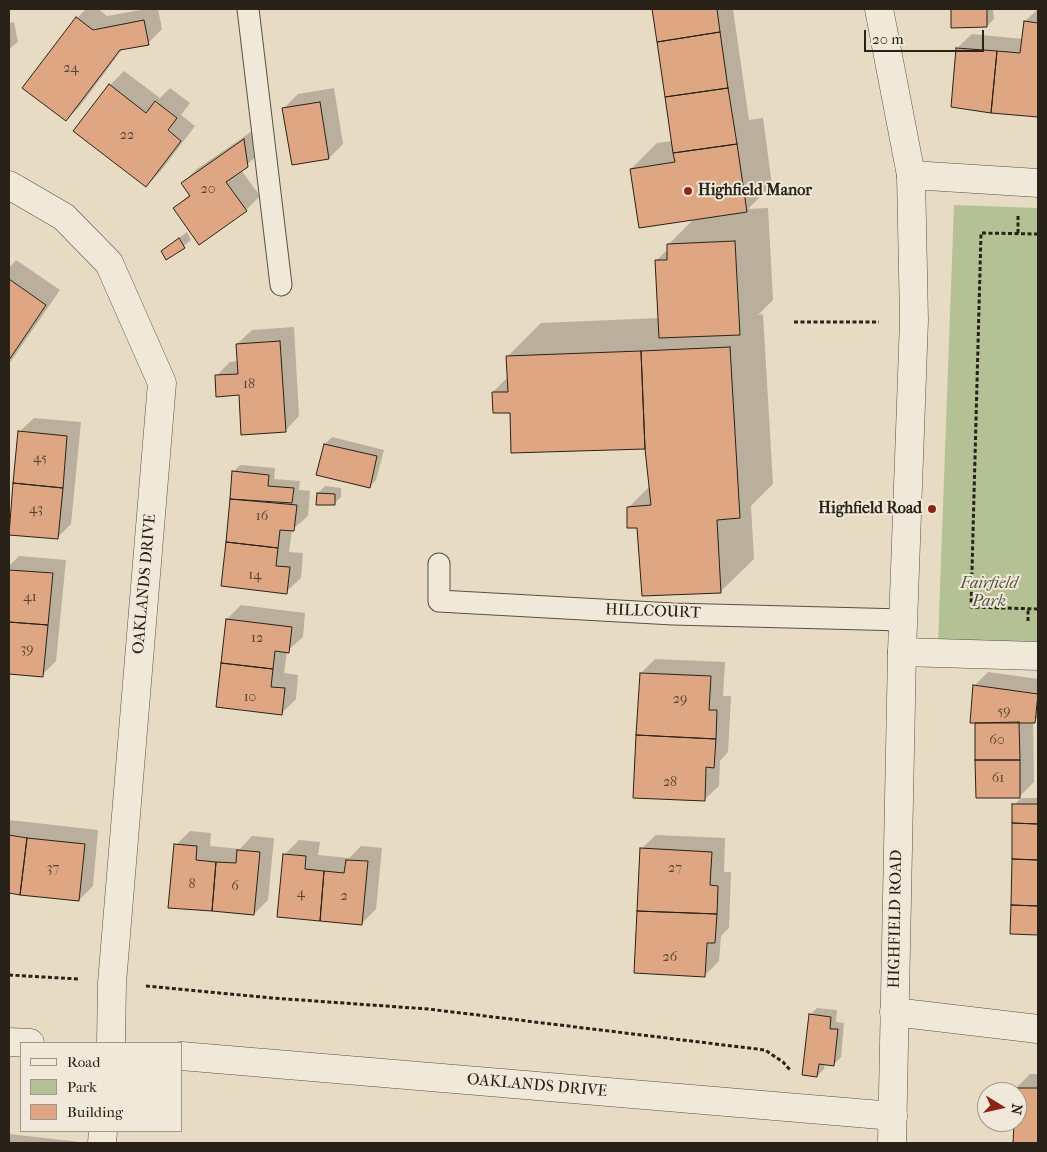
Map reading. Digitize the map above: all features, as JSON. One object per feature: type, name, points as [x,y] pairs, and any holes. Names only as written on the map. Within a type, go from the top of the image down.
[{"type":"street","name":"HIGHFIELD ROAD","points":[[879,9],[911,175],[914,320],[902,652],[892,1143]]},
{"type":"street","points":[[911,175],[1038,183]]},
{"type":"street","name":"OAKLANDS DRIVE","points":[[9,185],[64,217],[109,263],[162,383],[112,983],[111,1042]]},
{"type":"street","points":[[902,652],[1038,656]]},
{"type":"street","points":[[894,1012],[1038,1030]]},
{"type":"street","name":"OAKLANDS DRIVE","points":[[182,1056],[893,1116]]},
{"type":"lane","points":[[248,9],[281,285]]},
{"type":"lane","name":"HILLCOURT","points":[[438,564],[439,601],[673,614],[903,620]]},
{"type":"path","points":[[1038,234],[982,233],[971,607],[1038,609]]},
{"type":"path","points":[[794,322],[877,322]]},
{"type":"path","points":[[9,975],[272,998],[428,1009],[764,1050],[783,1062],[822,1110]]},
{"type":"green space","name":"Fairfield Park","points":[[954,205],[1038,208],[1038,646],[938,643]]},
{"type":"building","points":[[652,9],[717,9],[720,32],[657,42]]},
{"type":"building","points":[[951,9],[987,9],[987,27],[951,28]]},
{"type":"building","points":[[76,17],[93,30],[144,20],[149,45],[120,50],[66,121],[22,88]]},
{"type":"building","points":[[1024,21],[1038,23],[1038,117],[991,113],[997,51],[1020,53]]},
{"type":"building","points":[[720,32],[728,88],[665,97],[657,42]]},
{"type":"building","points":[[956,48],[997,51],[991,113],[951,107]]},
{"type":"building","points":[[109,84],[146,113],[155,101],[177,118],[168,130],[181,141],[146,187],[73,131]]},
{"type":"building","points":[[728,88],[737,144],[673,153],[665,97]]},
{"type":"building","points":[[320,102],[329,159],[292,165],[282,108]]},
{"type":"building","points":[[244,139],[248,167],[226,182],[247,211],[199,245],[173,208],[190,196],[181,183]]},
{"type":"building","name":"Highfield Manor","points":[[737,144],[747,212],[639,228],[630,169],[675,162],[673,153]]},
{"type":"building","points":[[179,238],[185,248],[166,260],[161,251]]},
{"type":"building","points":[[735,241],[740,335],[659,338],[655,260],[667,260],[667,244]]},
{"type":"building","points":[[9,279],[46,305],[9,360]]},
{"type":"building","points":[[280,341],[286,432],[241,435],[239,395],[216,397],[215,375],[238,374],[236,344]]},
{"type":"building","points":[[730,347],[740,518],[717,520],[721,593],[642,596],[637,528],[627,528],[627,507],[651,505],[645,449],[641,351]]},
{"type":"building","points":[[641,351],[645,449],[511,453],[510,413],[493,413],[492,392],[508,392],[506,356]]},
{"type":"building","points":[[18,431],[67,436],[63,488],[13,483]]},
{"type":"building","points":[[324,444],[377,456],[370,488],[316,475]]},
{"type":"building","points":[[232,471],[269,475],[268,486],[294,488],[292,503],[230,499]]},
{"type":"building","points":[[13,483],[63,488],[58,539],[9,535]]},
{"type":"building","points":[[317,493],[335,494],[335,505],[316,505]]},
{"type":"building","points":[[230,499],[297,505],[294,531],[280,530],[278,548],[226,542]]},
{"type":"building","points":[[226,542],[278,548],[276,566],[290,567],[287,594],[221,586]]},
{"type":"building","points":[[9,570],[53,573],[48,625],[9,622]]},
{"type":"building","points":[[226,619],[292,627],[289,653],[275,651],[273,669],[221,663]]},
{"type":"building","points":[[9,622],[48,625],[43,677],[9,674]]},
{"type":"building","points":[[221,663],[273,669],[271,687],[285,688],[282,715],[216,707]]},
{"type":"building","points":[[640,673],[711,676],[709,710],[717,710],[716,739],[636,735]]},
{"type":"building","points":[[973,685],[1038,694],[1035,723],[970,723]]},
{"type":"building","points":[[1019,722],[1020,760],[975,760],[975,723]]},
{"type":"building","points":[[636,735],[716,739],[714,768],[706,767],[705,801],[633,798]]},
{"type":"building","points":[[975,760],[1020,760],[1020,798],[976,798]]},
{"type":"building","points":[[1012,804],[1038,804],[1038,824],[1012,823]]},
{"type":"building","points":[[1012,823],[1038,824],[1038,860],[1012,859]]},
{"type":"building","points":[[9,835],[27,838],[20,895],[9,893]]},
{"type":"building","points":[[27,838],[85,844],[79,901],[20,895]]},
{"type":"building","points":[[174,844],[197,846],[196,860],[216,862],[212,911],[168,908]]},
{"type":"building","points":[[640,848],[712,852],[710,885],[718,886],[717,914],[637,911]]},
{"type":"building","points":[[237,850],[260,852],[254,915],[212,911],[216,862],[236,863]]},
{"type":"building","points":[[283,854],[306,856],[305,869],[324,871],[320,921],[277,917]]},
{"type":"building","points":[[1012,859],[1038,860],[1038,906],[1011,905]]},
{"type":"building","points":[[346,860],[368,861],[362,925],[320,921],[324,871],[344,873]]},
{"type":"building","points":[[1011,905],[1038,906],[1038,935],[1010,934]]},
{"type":"building","points":[[637,911],[717,914],[715,943],[707,943],[705,977],[634,973]]},
{"type":"building","points":[[809,1014],[831,1017],[830,1029],[838,1029],[834,1066],[819,1064],[817,1077],[802,1075]]},
{"type":"building","points":[[1027,1088],[1038,1088],[1038,1143],[1013,1143],[1014,1132],[1027,1132]]},
{"type":"place","name":"Highfield Manor","points":[[688,191]]},
{"type":"place","name":"Highfield Road","points":[[932,509]]}]
